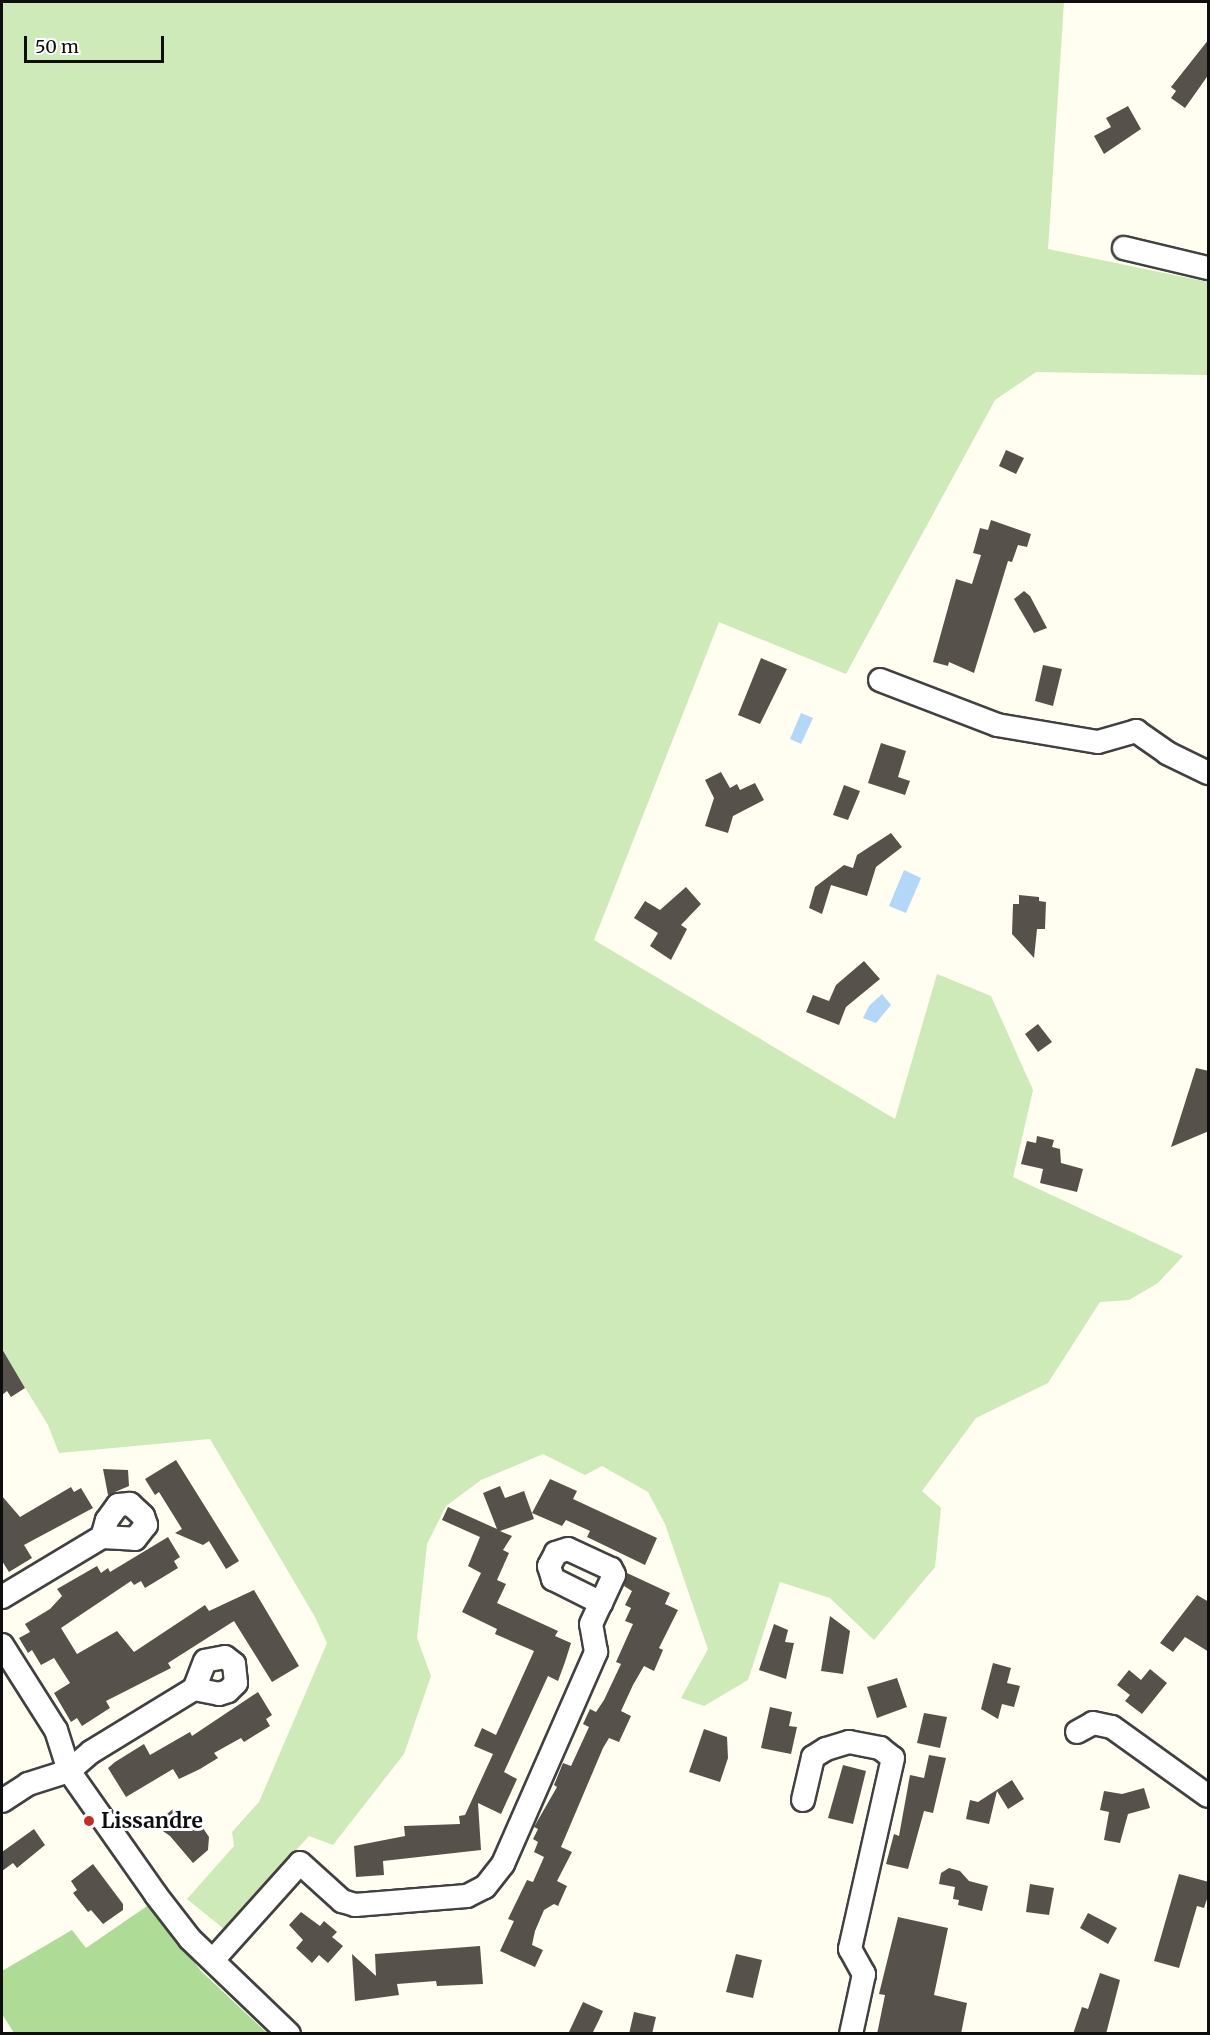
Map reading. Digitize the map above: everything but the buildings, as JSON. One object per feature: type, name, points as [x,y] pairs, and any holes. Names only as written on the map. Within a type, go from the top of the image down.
[{"type":"street","points":[[1124,248],[1209,268]]},
{"type":"street","points":[[880,680],[997,725],[1098,742],[1136,731],[1167,753],[1209,773]]},
{"type":"street","points":[[2,1597],[102,1536]]},
{"type":"street","points":[[213,1960],[300,1863],[342,1901],[355,1905],[467,1896],[485,1887],[503,1864],[596,1652],[591,1624],[601,1603]]},
{"type":"street","points":[[2,1645],[56,1730],[69,1771],[156,1895],[190,1939],[289,2034]]},
{"type":"street","points":[[2,1801],[28,1784],[69,1771],[90,1752],[194,1689]]},
{"type":"street","points":[[1077,1732],[1093,1723],[1112,1727],[1209,1796]]},
{"type":"street","points":[[803,1800],[813,1757],[826,1749],[849,1742],[880,1748],[893,1758],[850,1949],[864,1974],[851,2034]]},
{"type":"green space","points":[[2,2],[1064,2],[1048,249],[1208,282],[1208,375],[1036,372],[995,400],[846,674],[719,622],[594,940],[895,1119],[937,974],[991,996],[1033,1090],[1013,1177],[1183,1256],[1158,1283],[1129,1300],[1100,1302],[1048,1383],[976,1418],[922,1491],[941,1508],[935,1567],[874,1640],[830,1598],[780,1582],[748,1680],[704,1706],[681,1698],[708,1649],[665,1524],[648,1492],[602,1466],[585,1475],[543,1454],[481,1480],[446,1506],[427,1544],[417,1638],[431,1676],[404,1754],[333,1845],[309,1836],[224,1929],[187,1899],[234,1846],[232,1832],[259,1802],[327,1643],[315,1617],[210,1439],[59,1453],[48,1425],[2,1350]]},
{"type":"green space","points":[[150,1904],[201,1971],[267,2033],[14,2033],[2,2014],[2,1971],[72,1930],[86,1948]]},
{"type":"water","points":[[801,713],[813,718],[801,744],[790,739]]},
{"type":"water","points":[[904,870],[921,878],[906,913],[889,906]]},
{"type":"water","points":[[882,994],[891,1005],[876,1023],[863,1018],[869,1006]]},
{"type":"place","name":"Lissandre","points":[[89,1821]]}]
